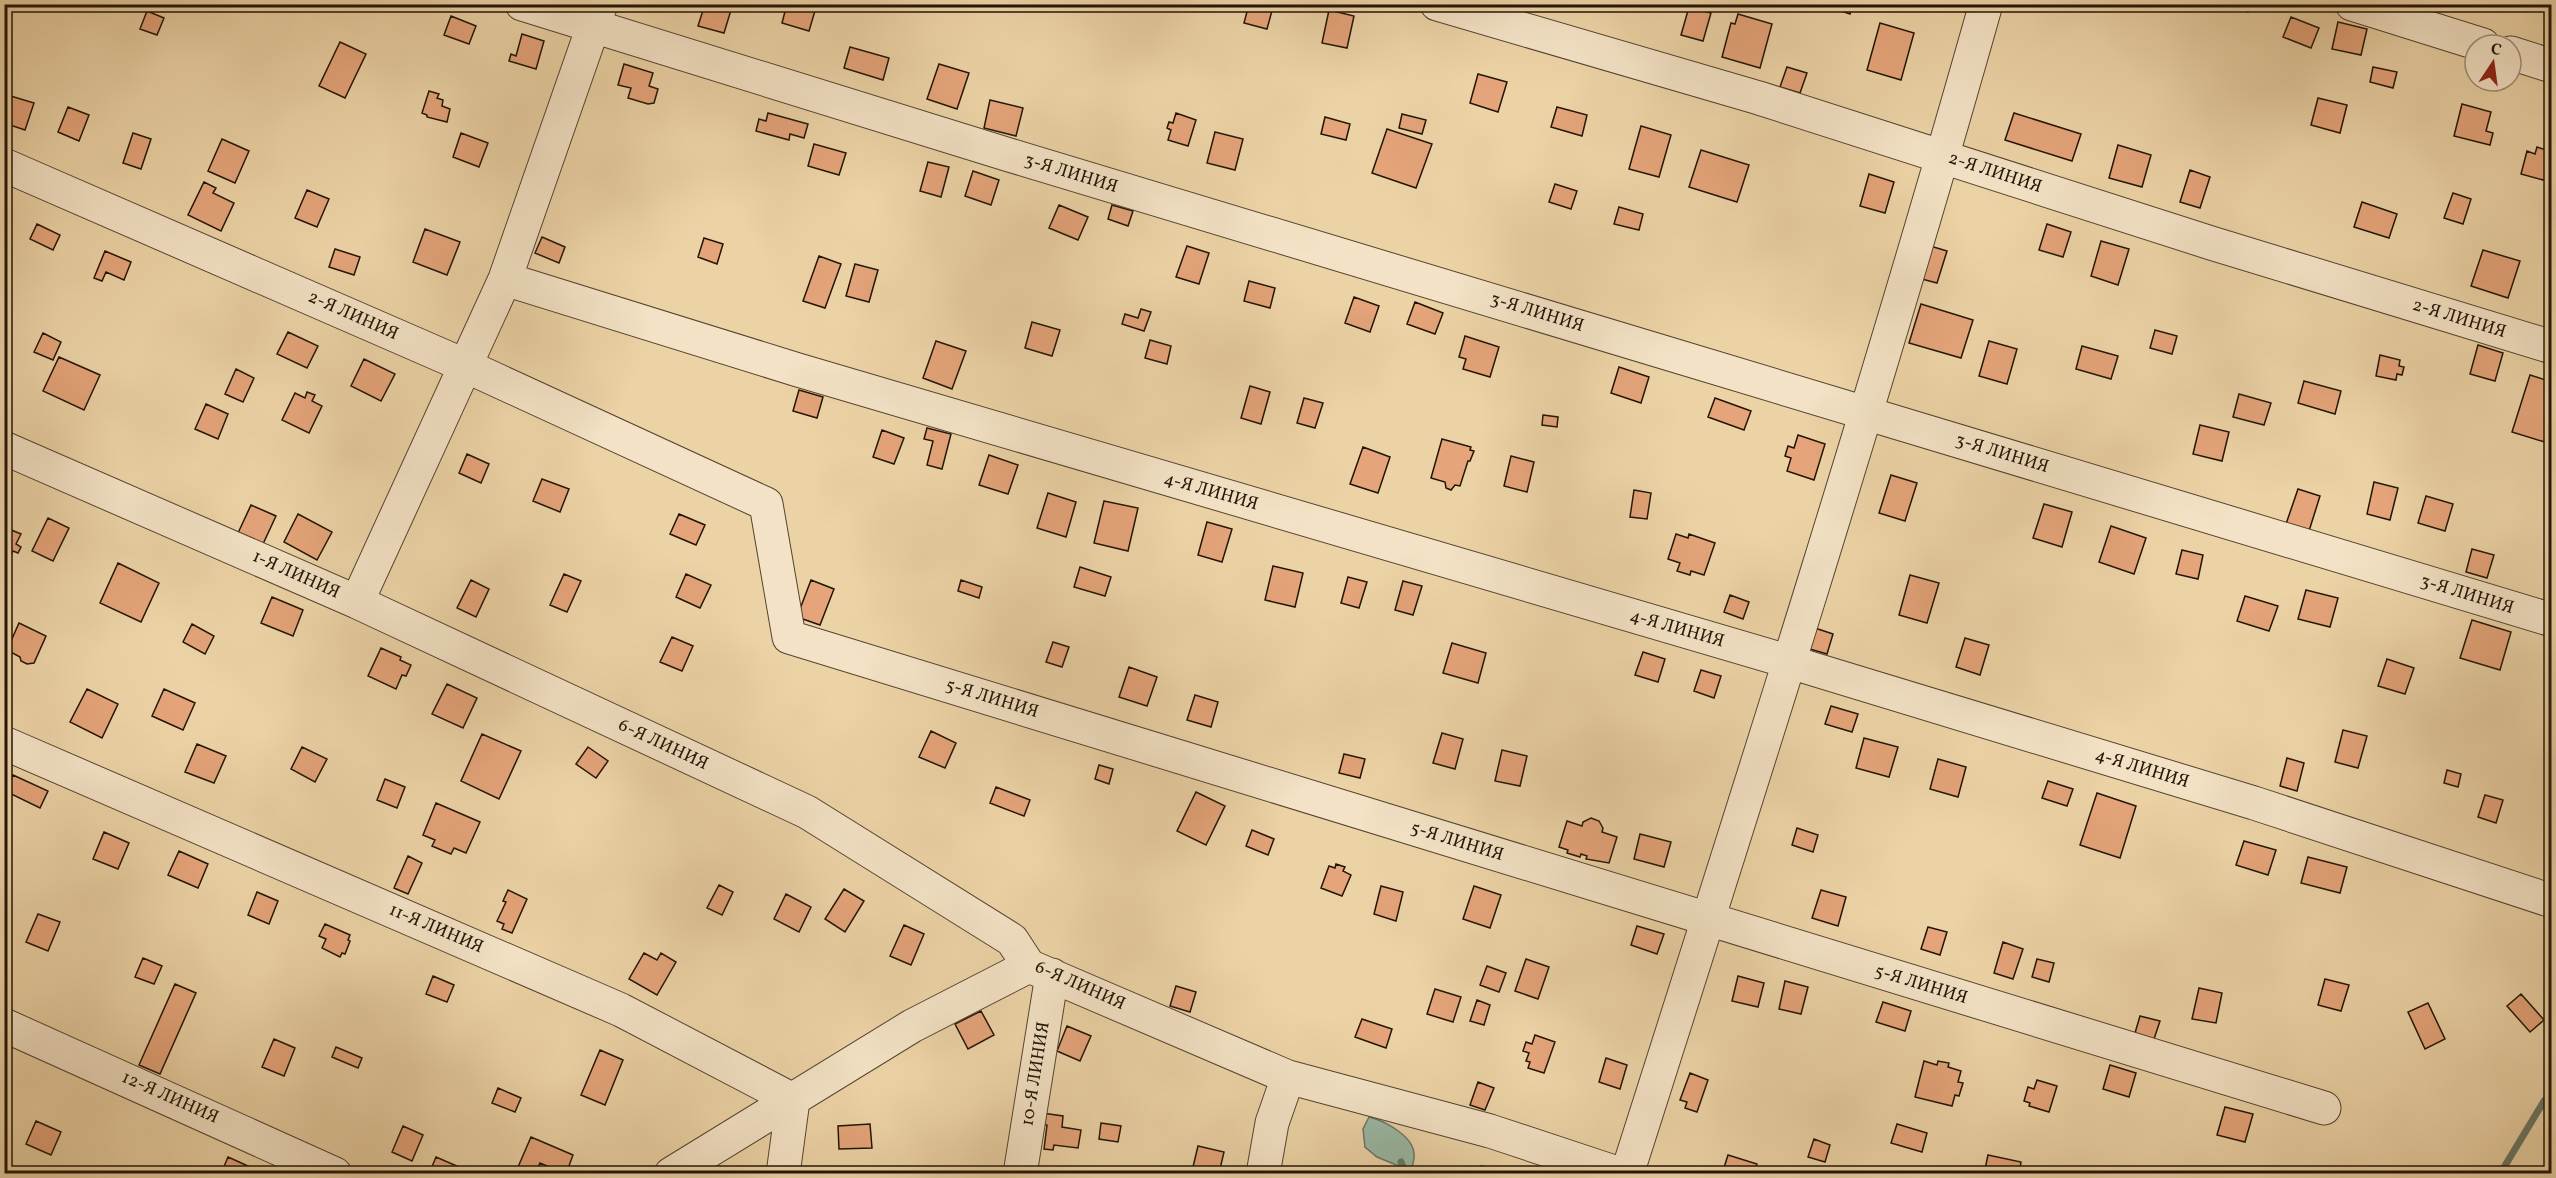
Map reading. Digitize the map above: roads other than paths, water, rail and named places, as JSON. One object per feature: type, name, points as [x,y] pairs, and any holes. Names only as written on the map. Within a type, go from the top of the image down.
[{"type":"street","name":"3-Я ЛИНИЯ","points":[[522,4],[598,16],[1865,412],[2552,620]]},
{"type":"street","name":"2-Я ЛИНИЯ","points":[[1437,4],[1759,98],[2211,243],[2552,346]]},
{"type":"street","points":[[1627,1173],[1790,662],[1943,156],[1986,4]]},
{"type":"street","points":[[2352,4],[2463,39]]},
{"type":"street","points":[[357,602],[505,279],[598,16]]},
{"type":"street","points":[[2523,57],[2552,66]]},
{"type":"street","name":"2-Я ЛИНИЯ","points":[[4,165],[466,366],[699,473]]},
{"type":"street","name":"4-Я ЛИНИЯ","points":[[505,279],[798,370],[1790,662],[2254,803],[2552,901]]},
{"type":"street","name":"1-Я ЛИНИЯ","points":[[4,448],[357,602],[584,708]]},
{"type":"street","name":"5-Я ЛИНИЯ","points":[[699,473],[766,504],[789,637],[2324,1108]]},
{"type":"street","name":"6-Я ЛИНИЯ","points":[[584,708],[807,812],[1012,940],[1040,970],[1288,1077],[1490,1131],[1620,1173]]},
{"type":"street","name":"11-Я ЛИНИЯ","points":[[4,743],[621,1010],[793,1100]]},
{"type":"street","points":[[671,1173],[912,1026],[1040,970]]},
{"type":"street","name":"10-Я ЛИНИЯ","points":[[1020,1173],[1040,970]]},
{"type":"street","name":"12-Я ЛИНИЯ","points":[[4,1025],[335,1173]]},
{"type":"street","points":[[1263,1173],[1272,1123],[1288,1077]]},
{"type":"street","points":[[783,1173],[793,1100]]},
{"type":"waterway","points":[[2500,1174],[2544,1101],[2552,1093]]},
{"type":"waterway","points":[[1401,1162],[1406,1174]]}]
